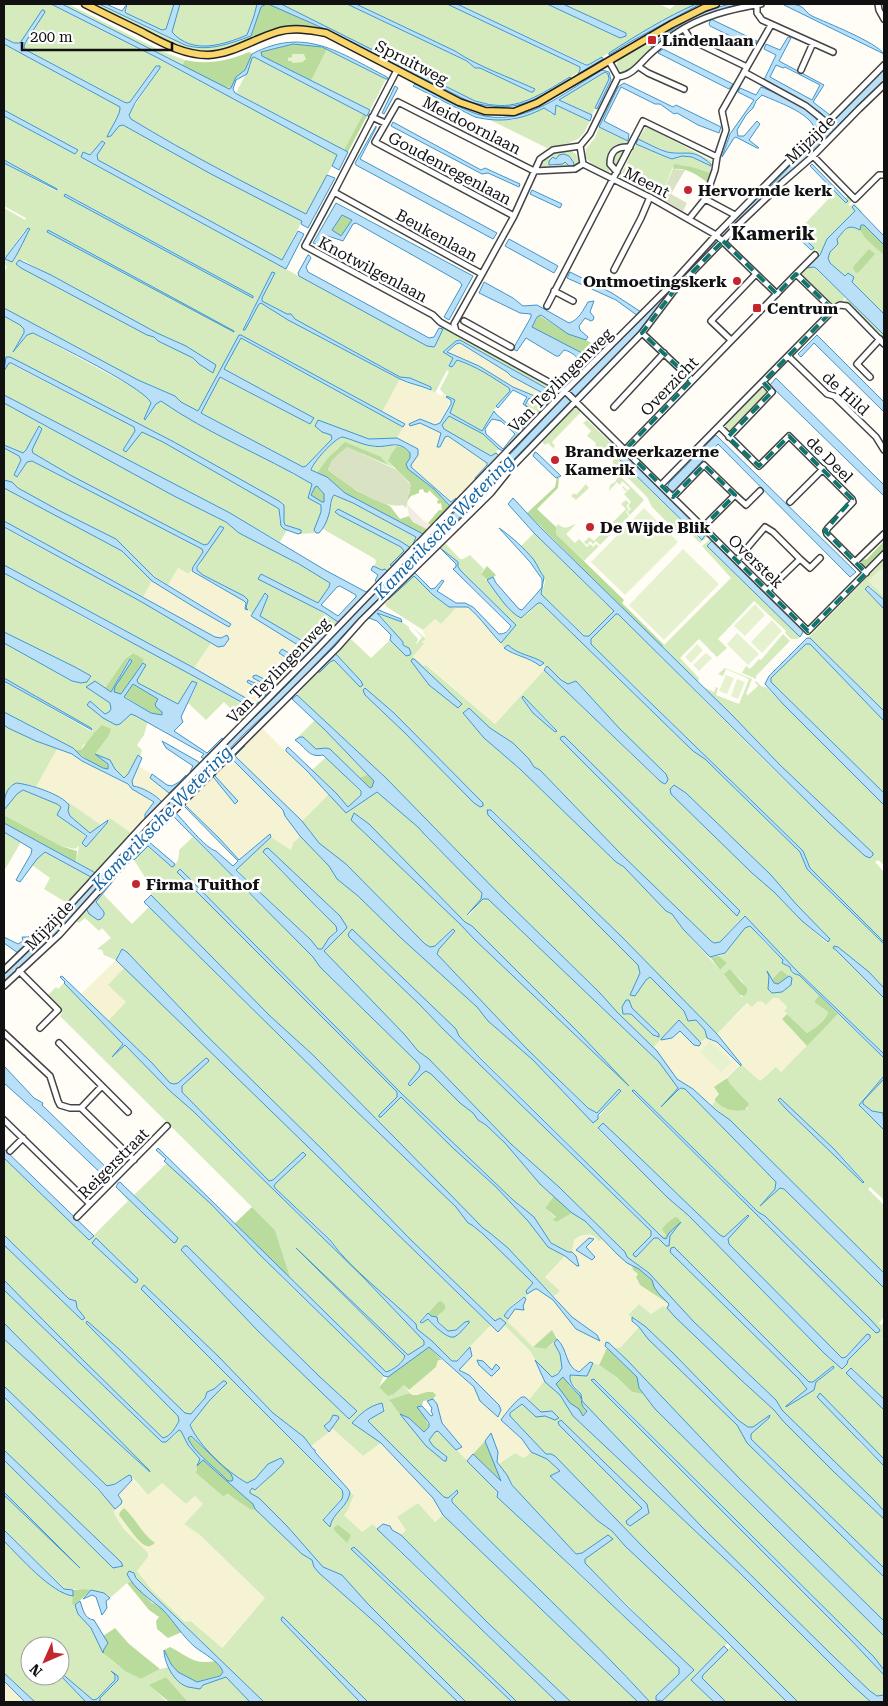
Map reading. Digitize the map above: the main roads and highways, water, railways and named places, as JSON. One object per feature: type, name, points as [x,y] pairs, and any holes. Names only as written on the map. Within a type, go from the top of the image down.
[{"type":"main road","name":"Spruitweg","points":[[85,4],[174,48],[190,53],[209,55],[234,50],[277,32],[308,29],[326,33],[459,102],[485,111],[514,112],[537,103],[672,24],[716,4]]},
{"type":"water","points":[[51,4],[62,4],[229,89],[236,77],[245,70],[252,54],[271,46],[289,42],[322,46],[354,59],[388,79],[322,47],[293,44],[261,52],[262,56],[370,110],[367,116],[254,57],[247,74],[236,80],[233,89],[235,93],[348,152],[339,170],[332,166],[337,155],[158,58]]},
{"type":"water","points":[[99,4],[106,4],[122,11],[127,4],[126,13],[162,30],[166,29],[174,4],[180,4],[172,32],[189,44],[208,46],[218,45],[247,35],[257,4],[266,4],[261,7],[251,36],[227,44],[202,48],[185,45]]},
{"type":"water","points":[[268,4],[281,4],[475,101],[487,104],[514,104],[543,93],[570,77],[571,79],[534,100],[523,104],[500,107],[470,102],[334,33]]},
{"type":"water","points":[[347,4],[356,4],[455,51],[484,67],[535,89],[531,92],[480,68],[475,68],[467,61]]},
{"type":"water","points":[[447,4],[457,4],[586,65],[602,57],[603,59],[578,74],[580,67]]},
{"type":"water","points":[[547,4],[563,4],[626,33],[626,36],[620,38]]},
{"type":"water","points":[[696,4],[700,4],[609,55],[609,53],[652,27]]},
{"type":"water","points":[[730,4],[739,4],[707,14],[686,24],[652,48],[651,46],[660,39],[688,20]]},
{"type":"water","points":[[784,5],[800,6],[810,15],[862,39],[884,54]]},
{"type":"water","points":[[42,10],[45,12],[25,43],[24,47],[26,50],[124,102],[130,102],[156,66],[160,66],[129,115],[131,119],[174,144],[306,214],[327,175],[335,178],[308,228],[301,224],[302,221],[211,174],[123,125],[119,126],[111,136],[107,137],[120,107],[4,44],[4,38],[14,43],[20,43]]},
{"type":"water","points":[[711,19],[757,41],[753,47],[710,26]]},
{"type":"water","points":[[788,37],[791,38],[779,61],[824,85],[813,102],[830,115],[826,118],[795,96],[764,80],[776,55],[764,49],[766,44],[780,50]],"holes":[[[776,65],[785,67],[820,85],[812,100],[770,77]]]},
{"type":"water","points":[[663,49],[733,84],[729,89],[658,53]]},
{"type":"water","points":[[602,70],[609,72],[611,80],[597,109],[595,108],[609,79],[608,74],[605,72],[559,100],[592,115],[590,121],[556,105],[555,115],[544,108],[519,118],[502,120],[484,119],[475,117],[413,86],[415,84],[477,114],[511,117],[543,106]]},
{"type":"water","name":"Kameriksche Wetering","points":[[884,70],[884,81],[806,159],[783,178],[731,228],[670,292],[637,333],[515,458],[481,497],[442,534],[438,530],[496,467],[645,316],[733,222],[769,188]]},
{"type":"water","points":[[624,83],[673,107],[676,105],[721,127],[719,133],[698,125],[677,113],[674,114],[660,104],[655,104],[621,87],[604,121],[629,134],[628,141],[599,127],[618,87]]},
{"type":"water","points":[[395,86],[398,88],[384,114],[382,113]]},
{"type":"water","points":[[761,87],[785,97],[810,112],[820,125],[815,129],[812,123],[800,113],[762,95],[737,130],[738,136],[744,136],[757,121],[760,124],[749,140],[759,148],[736,137],[722,157],[730,134],[754,100],[738,92],[740,88],[756,95]]},
{"type":"water","points":[[4,110],[78,150],[75,154],[4,116]]},
{"type":"water","points":[[393,122],[481,170],[485,168],[520,184],[519,187],[488,173],[482,174],[391,126]]},
{"type":"water","points":[[376,126],[360,159],[497,233],[493,239],[356,165],[355,163]]},
{"type":"water","points":[[638,139],[667,152],[694,154],[704,159],[711,166],[692,157],[682,156],[672,159],[636,144]]},
{"type":"water","points":[[102,141],[105,143],[97,155],[98,160],[282,260],[298,231],[304,234],[286,269],[81,157],[83,152],[90,155]]},
{"type":"water","points":[[559,155],[569,156],[574,163],[573,166],[569,166],[565,162],[563,164],[549,165],[549,161],[553,157],[556,159]]},
{"type":"water","points":[[4,160],[57,189],[57,190],[4,163]]},
{"type":"water","points":[[812,164],[848,201],[846,203],[810,166]]},
{"type":"water","points":[[532,190],[562,204],[560,208],[530,194]]},
{"type":"water","points":[[65,194],[253,296],[253,298],[64,196]]},
{"type":"water","points":[[336,203],[473,276],[449,320],[444,317],[462,285],[460,282],[356,223],[353,224],[343,241],[325,235],[318,245],[313,243]],"holes":[[[342,215],[352,220],[341,236],[332,230]]]},
{"type":"water","points":[[854,205],[884,236],[884,245],[864,225],[861,225],[860,230],[849,227],[837,239],[838,244],[830,252],[828,258],[830,263],[845,276],[848,273],[854,277],[852,282],[884,314],[884,335],[817,269],[814,267],[807,268],[820,255],[827,239],[855,211],[852,207]]},
{"type":"water","points":[[28,228],[30,229],[12,262],[5,259],[6,257]]},
{"type":"water","points":[[48,230],[234,331],[234,332],[47,232]]},
{"type":"water","points":[[791,231],[800,234],[814,248],[811,250]]},
{"type":"water","points":[[509,239],[558,266],[554,273],[505,246]]},
{"type":"water","points":[[308,255],[311,258],[306,267],[308,272],[429,338],[434,337],[439,328],[443,329],[435,346],[427,346],[299,276],[298,273]]},
{"type":"water","points":[[19,260],[51,275],[157,333],[186,346],[216,365],[213,373],[193,358],[21,268],[16,264]]},
{"type":"water","points":[[272,272],[275,273],[262,301],[287,314],[291,314],[295,319],[400,377],[410,378],[431,387],[431,390],[400,379],[288,320],[261,303],[245,330],[243,330]]},
{"type":"water","points":[[570,272],[612,293],[641,312],[638,316],[616,300],[567,278]]},
{"type":"water","points":[[484,282],[513,298],[523,306],[537,305],[569,323],[578,317],[588,302],[594,301],[590,312],[594,317],[593,320],[585,318],[579,326],[580,330],[588,337],[586,340],[568,334],[541,315],[537,317],[532,327],[584,354],[591,354],[594,349],[593,344],[596,342],[602,347],[613,336],[616,338],[582,373],[580,361],[568,351],[564,350],[559,356],[556,356],[526,338],[517,351],[513,349],[531,314],[520,313],[479,293]]},
{"type":"water","points":[[4,308],[138,380],[175,396],[181,402],[198,411],[239,335],[241,335],[405,424],[403,427],[241,338],[224,369],[314,418],[310,424],[220,377],[201,413],[303,467],[332,439],[331,435],[322,432],[315,426],[318,420],[369,439],[397,438],[418,449],[418,455],[411,467],[451,502],[456,498],[458,500],[450,506],[434,489],[408,469],[406,464],[410,458],[410,453],[401,446],[378,447],[342,437],[324,451],[311,470],[327,477],[345,493],[423,534],[423,536],[415,546],[413,544],[416,537],[353,503],[334,495],[325,524],[319,533],[316,533],[314,530],[321,512],[321,505],[308,498],[312,484],[198,424],[161,401],[156,404],[145,420],[151,403],[145,396],[97,366],[33,333],[27,335],[13,352],[24,333],[24,329],[4,316]],"holes":[[[317,486],[324,494],[324,502],[311,495]]]},
{"type":"water","points":[[817,335],[884,402],[884,412],[814,343],[801,357],[798,354]]},
{"type":"water","points":[[460,340],[553,392],[555,396],[505,452],[483,434],[449,416],[442,425],[444,429],[491,456],[496,453],[499,456],[476,480],[475,478],[487,463],[448,436],[445,437],[440,447],[437,447],[441,433],[420,423],[410,426],[409,424],[420,419],[435,425],[440,423],[451,404],[451,400],[447,396],[455,400],[450,413],[482,431],[494,411],[517,432],[537,415],[523,404],[527,397],[513,390],[498,408],[496,406],[510,391],[509,388],[464,362],[457,360],[452,367],[449,366],[453,358],[443,352]],"holes":[[[460,343],[511,376],[550,397],[549,402],[513,387],[479,366],[447,352]],[[529,398],[545,406],[538,414],[525,405]],[[492,419],[501,421],[515,434],[503,449],[486,434],[485,429]]]},
{"type":"water","points":[[6,357],[24,364],[174,442],[279,501],[284,505],[285,525],[301,530],[301,533],[298,534],[281,526],[279,509],[276,507],[163,442],[142,432],[126,452],[123,450],[135,431],[134,427],[11,363],[9,363],[4,371]]},
{"type":"water","points":[[776,378],[884,485],[884,496],[770,385]]},
{"type":"water","points":[[4,395],[230,513],[325,570],[366,592],[372,589],[338,622],[325,613],[258,579],[261,574],[318,603],[330,583],[299,564],[239,533],[226,522],[174,496],[4,403]],"holes":[[[340,586],[356,595],[338,616],[321,605]]]},
{"type":"water","points":[[39,426],[42,429],[32,450],[33,453],[72,476],[204,545],[208,544],[220,526],[224,528],[197,567],[197,570],[244,596],[248,600],[246,608],[248,610],[245,609],[246,603],[244,601],[192,571],[203,552],[202,549],[32,461],[27,462],[17,477],[14,475],[21,460],[19,456],[4,448],[4,445],[23,453]]},
{"type":"water","points":[[716,435],[856,572],[850,577],[718,444],[674,491],[667,488],[669,483]]},
{"type":"water","points":[[535,452],[561,476],[556,478],[533,456]]},
{"type":"water","points":[[623,453],[706,534],[702,540],[616,456]]},
{"type":"water","points":[[4,480],[12,482],[18,488],[58,510],[116,539],[154,577],[231,624],[229,627],[152,581],[122,551],[4,488]]},
{"type":"water","points":[[513,498],[780,765],[873,853],[870,858],[865,856],[831,825],[618,614],[591,639],[591,644],[803,851],[810,868],[884,944],[807,869],[800,852],[541,603],[538,603],[521,618],[512,612],[502,601],[487,580],[493,577],[496,583],[522,610],[542,587],[542,579],[530,562],[499,528],[518,543],[534,560],[544,577],[541,594],[584,636],[589,636],[614,611],[534,533],[508,504]]},
{"type":"water","points":[[338,509],[411,548],[395,566],[391,566],[404,551],[401,547],[339,515],[335,512]]},
{"type":"water","points":[[4,521],[215,637],[221,638],[227,635],[229,639],[224,646],[218,647],[140,601],[4,527]]},
{"type":"water","name":"Kameriksche Wetering","points":[[435,532],[440,537],[129,852],[62,929],[4,982],[4,974],[59,922],[94,881],[165,806],[292,680]]},
{"type":"water","points":[[712,541],[802,630],[803,632],[800,637],[707,546]]},
{"type":"water","points":[[439,547],[458,562],[458,567],[461,571],[516,625],[501,643],[468,607],[449,607],[433,595],[414,576],[388,600],[389,596],[414,572],[431,589],[435,588],[442,580],[444,581],[437,591],[456,603],[465,603],[473,607],[499,634],[508,631],[511,626],[453,569],[456,567],[456,564]]},
{"type":"water","points":[[4,565],[194,668],[256,704],[260,703],[248,714],[246,712],[248,707],[245,704],[4,573]]},
{"type":"water","points":[[373,566],[382,570],[385,569],[388,572],[378,582],[375,581],[378,575],[371,570]]},
{"type":"water","points":[[868,586],[884,600],[884,609],[865,589]]},
{"type":"water","points":[[265,593],[268,596],[260,616],[304,642],[313,643],[329,621],[332,629],[294,668],[292,667],[295,663],[279,653],[282,649],[298,658],[306,650],[251,616]]},
{"type":"water","points":[[376,609],[401,619],[402,622],[377,613],[403,642],[403,645],[409,648],[410,655],[406,656],[390,640],[391,635],[377,621],[369,618],[363,624],[361,623]]},
{"type":"water","points":[[4,632],[91,676],[87,682],[72,681],[4,643]]},
{"type":"water","points":[[807,638],[810,638],[884,711],[884,721],[810,644],[806,644],[771,678],[771,682],[884,793],[884,805],[765,684],[769,676]]},
{"type":"water","points":[[508,645],[516,651],[544,663],[540,666],[504,648]]},
{"type":"water","points":[[335,653],[363,685],[360,687],[334,660],[318,672]]},
{"type":"water","points":[[130,659],[132,661],[115,687],[114,692],[121,694],[143,663],[146,665],[137,680],[138,683],[178,704],[192,681],[197,683],[181,717],[183,722],[174,731],[207,753],[223,739],[204,759],[201,757],[204,754],[131,714],[120,724],[116,725],[103,718],[87,705],[90,701],[105,714],[111,709],[110,703],[86,687],[95,681],[111,692]],"holes":[[[133,684],[158,699],[155,704],[162,712],[162,715],[151,713],[124,697]]]},
{"type":"water","points":[[412,659],[462,704],[458,708],[429,685],[411,661]]},
{"type":"water","points":[[547,666],[561,680],[568,684],[576,681],[619,728],[666,774],[667,782],[665,784],[661,782],[544,670]]},
{"type":"water","points":[[256,675],[278,686],[264,699],[262,698],[266,694],[247,682],[248,680],[267,688],[268,686],[253,678]]},
{"type":"water","points":[[4,678],[91,728],[92,730],[4,681]]},
{"type":"water","points":[[365,688],[394,713],[483,803],[483,806],[480,807],[474,803],[365,695],[363,690]]},
{"type":"water","points":[[297,695],[386,778],[505,900],[600,993],[657,1051],[677,1079],[693,1089],[730,1120],[884,1273],[884,1288],[784,1189],[780,1188],[760,1206],[775,1189],[776,1182],[685,1089],[681,1088],[678,1090],[661,1107],[678,1088],[659,1062],[488,899],[483,899],[467,915],[481,899],[482,893],[419,828],[377,792],[346,813],[286,749],[288,747],[348,807],[361,795],[361,791],[323,755],[311,754],[295,740],[303,737],[316,749],[330,749],[370,788],[374,781],[292,699]]},
{"type":"water","points":[[523,696],[557,731],[555,732],[533,713],[522,698]]},
{"type":"water","points":[[469,708],[490,728],[513,743],[529,759],[534,767],[540,770],[619,852],[711,941],[714,943],[720,942],[745,916],[796,970],[884,1054],[884,1058],[799,975],[782,963],[783,960],[750,926],[745,928],[725,953],[710,957],[683,929],[672,914],[666,911],[624,867],[616,862],[520,769],[484,738],[463,713]]},
{"type":"water","points":[[4,712],[73,748],[82,757],[103,768],[108,769],[108,764],[95,754],[110,760],[115,769],[124,778],[138,755],[142,758],[132,781],[133,786],[149,792],[162,802],[145,819],[145,814],[154,802],[132,789],[128,784],[72,754],[36,741],[8,728],[4,725]]},
{"type":"water","points":[[564,736],[740,911],[737,916],[560,739]]},
{"type":"water","points":[[162,741],[200,764],[190,772],[193,766],[166,748]]},
{"type":"water","points":[[244,745],[235,756],[302,821],[319,843],[346,864],[425,944],[430,947],[435,946],[453,929],[455,931],[439,949],[437,954],[526,1048],[588,1108],[597,1113],[619,1089],[621,1091],[598,1115],[598,1119],[593,1123],[533,1060],[488,1021],[477,1007],[358,896],[337,879],[329,866],[300,836],[285,816],[283,810],[232,759],[231,757]]},
{"type":"water","points":[[219,769],[215,776],[238,801],[235,804],[213,777]]},
{"type":"water","points":[[152,774],[167,785],[172,786],[186,775],[186,777],[169,793],[150,778]]},
{"type":"water","points":[[16,783],[44,790],[65,801],[69,805],[68,811],[70,816],[90,833],[108,820],[107,823],[86,847],[82,843],[87,836],[57,815],[61,807],[57,804],[23,790],[17,794],[4,810],[7,791]]},
{"type":"water","points":[[674,785],[686,793],[771,875],[830,939],[828,942],[802,921],[671,794],[670,789]]},
{"type":"water","points":[[192,797],[185,805],[239,860],[270,834],[271,837],[236,870],[311,940],[318,949],[322,949],[329,938],[337,931],[336,926],[263,852],[265,849],[268,848],[340,916],[347,927],[324,951],[418,1051],[429,1059],[511,1144],[559,1187],[625,1252],[627,1257],[649,1273],[694,1322],[776,1400],[782,1410],[884,1511],[884,1519],[835,1473],[774,1410],[675,1317],[667,1308],[669,1304],[654,1287],[652,1280],[639,1269],[627,1263],[585,1221],[572,1213],[540,1184],[505,1143],[478,1120],[473,1113],[460,1103],[431,1074],[426,1071],[410,1086],[408,1084],[419,1070],[420,1066],[417,1062],[320,967],[313,957],[173,816],[176,813],[201,840],[233,866],[238,861],[183,805]]},
{"type":"water","points":[[487,810],[491,810],[622,937],[717,1034],[741,1066],[717,1042],[707,1038],[705,1030],[696,1020],[688,1021],[684,1011],[650,977],[635,996],[630,995],[640,973],[638,965],[488,815]]},
{"type":"water","points":[[354,813],[369,824],[465,922],[472,926],[629,1086],[351,820]]},
{"type":"water","points":[[4,823],[95,873],[91,877],[45,852],[37,859],[20,882],[16,880],[32,849],[4,832]]},
{"type":"water","points":[[148,841],[175,864],[174,866],[172,867],[148,846],[134,860],[132,858]]},
{"type":"water","points":[[180,869],[401,1093],[512,1199],[534,1217],[551,1243],[568,1252],[572,1252],[576,1256],[579,1266],[548,1247],[528,1221],[496,1187],[401,1097],[379,1117],[397,1097],[397,1092],[177,872]]},
{"type":"water","points":[[112,880],[96,902],[104,912],[101,919],[98,920],[89,914],[86,908]]},
{"type":"water","points":[[151,895],[269,1015],[313,1055],[483,1228],[508,1248],[572,1317],[597,1335],[600,1341],[576,1329],[553,1300],[537,1289],[527,1294],[526,1291],[533,1283],[483,1234],[468,1223],[456,1207],[144,902]]},
{"type":"water","points":[[352,929],[456,1029],[459,1036],[479,1057],[663,1238],[666,1239],[669,1233],[681,1222],[670,1236],[669,1246],[666,1246],[658,1238],[654,1238],[636,1257],[634,1256],[633,1254],[651,1236],[651,1231],[349,937],[348,934]]},
{"type":"water","points":[[38,933],[18,953],[4,943],[4,937],[18,944],[23,941],[22,937],[28,937]]},
{"type":"water","points":[[834,946],[838,947],[869,972],[884,988],[884,998],[833,948]]},
{"type":"water","points":[[122,949],[411,1240],[495,1321],[500,1318],[506,1323],[498,1332],[116,960]]},
{"type":"water","points":[[767,971],[774,983],[778,984],[789,976],[792,978],[791,985],[782,992],[772,993],[768,989],[769,976]]},
{"type":"water","points":[[62,976],[152,1063],[170,1083],[178,1083],[206,1058],[208,1059],[209,1061],[182,1086],[182,1092],[269,1181],[273,1180],[303,1152],[306,1155],[276,1183],[275,1188],[330,1240],[359,1273],[416,1324],[417,1329],[452,1361],[457,1361],[470,1347],[472,1356],[459,1370],[469,1375],[499,1405],[501,1410],[498,1417],[480,1401],[474,1387],[429,1347],[388,1377],[384,1376],[260,1255],[211,1204],[164,1161],[166,1159],[156,1150],[158,1148],[386,1372],[397,1366],[405,1356],[296,1248],[408,1355],[424,1345],[424,1341],[363,1277],[193,1111],[170,1091],[125,1045],[112,1057],[123,1044],[64,983],[60,977]]},
{"type":"water","points":[[626,1000],[629,1000],[632,1008],[659,1034],[659,1037],[653,1035],[631,1014],[623,1014],[622,1007]]},
{"type":"water","points":[[679,1020],[701,1043],[699,1046],[694,1045],[680,1031],[672,1038],[661,1040]]},
{"type":"water","points":[[4,1066],[34,1098],[43,1103],[42,1105],[114,1175],[109,1181],[4,1083]]},
{"type":"water","points":[[884,1076],[884,1079],[863,1101],[863,1104],[872,1111],[883,1113],[884,1130],[859,1105]]},
{"type":"water","points":[[633,1090],[870,1319],[880,1330],[879,1332],[876,1333]]},
{"type":"water","points":[[780,1098],[834,1149],[863,1183],[786,1109],[778,1100]]},
{"type":"water","points":[[603,1123],[720,1235],[724,1237],[748,1215],[728,1239],[729,1244],[842,1358],[846,1357],[867,1334],[870,1335],[870,1338],[848,1360],[842,1369],[598,1128]]},
{"type":"water","points":[[4,1149],[94,1236],[89,1240],[4,1158]]},
{"type":"water","points":[[120,1182],[178,1238],[176,1242],[174,1243],[116,1187]]},
{"type":"water","points":[[4,1235],[69,1299],[76,1301],[77,1308],[85,1318],[82,1320],[4,1245]]},
{"type":"water","points":[[96,1238],[138,1279],[137,1282],[135,1283],[92,1243]]},
{"type":"water","points":[[589,1238],[594,1239],[586,1247],[595,1257],[592,1260],[576,1250]]},
{"type":"water","points":[[184,1246],[187,1246],[357,1411],[349,1419],[257,1330],[181,1250]]},
{"type":"water","points":[[674,1247],[809,1382],[813,1382],[833,1366],[834,1368],[816,1382],[814,1390],[786,1407],[807,1389],[670,1252],[671,1248]]},
{"type":"water","points":[[4,1280],[163,1438],[174,1429],[179,1421],[178,1416],[86,1323],[87,1321],[185,1413],[191,1414],[205,1398],[207,1392],[225,1381],[227,1383],[209,1401],[190,1425],[200,1441],[223,1465],[247,1483],[255,1479],[268,1464],[281,1458],[284,1462],[282,1465],[255,1490],[252,1488],[250,1493],[259,1498],[287,1526],[323,1567],[342,1575],[368,1604],[466,1702],[458,1702],[378,1625],[319,1573],[314,1567],[312,1560],[302,1554],[255,1509],[253,1504],[203,1460],[197,1466],[200,1459],[188,1445],[181,1431],[179,1430],[166,1442],[162,1442],[4,1290]],"holes":[[[191,1436],[231,1474],[233,1479],[228,1481],[200,1455],[188,1438]]]},
{"type":"water","points":[[144,1285],[219,1357],[273,1413],[304,1437],[348,1489],[350,1492],[349,1497],[331,1522],[330,1527],[323,1520],[342,1499],[342,1490],[141,1289]]},
{"type":"water","points":[[524,1297],[526,1299],[523,1306],[524,1310],[515,1309],[508,1319],[504,1316],[511,1307]]},
{"type":"water","points":[[428,1313],[431,1316],[437,1317],[438,1322],[448,1331],[456,1330],[465,1322],[469,1321],[469,1323],[458,1335],[451,1337],[440,1331],[428,1319],[422,1323],[420,1322]]},
{"type":"water","points":[[632,1317],[646,1327],[674,1354],[738,1420],[748,1427],[753,1427],[770,1415],[751,1434],[751,1439],[884,1568],[884,1577],[747,1443],[737,1425],[648,1339],[632,1321]]},
{"type":"water","points":[[4,1323],[149,1470],[150,1472],[4,1339]]},
{"type":"water","points":[[557,1339],[561,1343],[574,1370],[579,1372],[590,1362],[593,1363],[587,1376],[570,1375],[571,1383],[581,1394],[582,1401],[701,1526],[833,1656],[870,1691],[877,1696],[884,1695],[884,1702],[871,1702],[853,1686],[741,1574],[573,1416],[560,1395],[545,1382],[535,1360],[552,1377],[558,1374],[562,1368],[560,1354],[554,1343]],"holes":[[[563,1377],[580,1396],[582,1406],[587,1411],[583,1416],[579,1409],[570,1403],[556,1384]]]},
{"type":"water","points":[[606,1342],[628,1361],[739,1478],[884,1621],[884,1636],[655,1409],[639,1388],[637,1377],[605,1346]]},
{"type":"water","points":[[477,1360],[483,1361],[492,1370],[496,1364],[500,1368],[491,1376],[479,1365]]},
{"type":"water","points":[[851,1368],[884,1399],[884,1410],[846,1373]]},
{"type":"water","points":[[594,1379],[874,1657],[884,1670],[884,1675],[591,1380]]},
{"type":"water","points":[[4,1386],[107,1486],[115,1484],[129,1475],[131,1476],[132,1480],[118,1495],[122,1501],[121,1504],[115,1509],[99,1490],[4,1397]]},
{"type":"water","points":[[820,1393],[884,1459],[884,1466],[817,1397]]},
{"type":"water","points":[[522,1397],[525,1397],[541,1412],[552,1411],[559,1418],[555,1420],[545,1416],[536,1417],[522,1404],[510,1413],[510,1416],[546,1454],[555,1456],[798,1702],[787,1702],[722,1637],[625,1546],[612,1531],[598,1521],[550,1476],[560,1471],[547,1459],[531,1452],[522,1439],[501,1420]]},
{"type":"water","points":[[433,1399],[437,1404],[442,1423],[462,1447],[456,1450],[438,1431],[435,1432],[429,1440],[433,1446],[447,1457],[446,1461],[426,1446],[400,1414],[409,1418],[424,1432],[429,1427],[429,1423],[417,1407],[422,1406],[431,1416],[433,1415],[432,1408],[427,1401]]},
{"type":"water","points":[[382,1403],[384,1411],[368,1421],[444,1497],[448,1498],[457,1490],[458,1493],[452,1499],[452,1502],[602,1651],[650,1702],[638,1702],[443,1515],[433,1498],[381,1443],[352,1423],[366,1410]]},
{"type":"water","points":[[333,1415],[339,1418],[329,1432],[324,1426]]},
{"type":"water","points":[[561,1420],[647,1504],[649,1513],[630,1526],[627,1524],[626,1521],[642,1508],[559,1425],[558,1422]]},
{"type":"water","points":[[491,1433],[498,1452],[497,1462],[512,1485],[576,1554],[582,1553],[608,1535],[613,1539],[585,1559],[585,1563],[694,1670],[662,1701],[656,1700],[656,1696],[679,1674],[679,1668],[497,1497],[498,1492],[467,1461],[473,1454],[501,1481],[485,1441]]},
{"type":"water","points":[[4,1450],[123,1566],[113,1568],[4,1460]]},
{"type":"water","points":[[4,1492],[80,1568],[4,1495]]},
{"type":"water","points":[[383,1524],[390,1526],[392,1530],[401,1535],[487,1622],[571,1702],[557,1702],[377,1529]]},
{"type":"water","points":[[4,1530],[64,1589],[73,1590],[73,1596],[55,1588],[27,1565],[4,1541]]},
{"type":"water","points":[[354,1547],[517,1702],[512,1702],[351,1549]]},
{"type":"water","points":[[129,1571],[134,1573],[136,1578],[150,1592],[264,1702],[250,1702],[226,1677],[203,1685],[200,1689],[188,1687],[178,1681],[168,1666],[164,1650],[171,1664],[178,1672],[197,1682],[220,1676],[223,1672],[215,1661],[190,1643],[162,1609],[138,1589],[127,1574]]},
{"type":"water","points":[[91,1590],[104,1593],[110,1598],[106,1601],[107,1608],[102,1615],[96,1597],[92,1595],[83,1599]]},
{"type":"water","points":[[80,1601],[86,1616],[94,1620],[108,1643],[103,1653],[91,1628],[78,1614],[75,1605]]},
{"type":"water","points":[[282,1617],[368,1702],[360,1702],[281,1620]]},
{"type":"water","points":[[724,1646],[728,1650],[702,1678],[726,1702],[714,1702],[691,1680]]},
{"type":"water","points":[[111,1671],[118,1676],[118,1680],[100,1698],[100,1702],[86,1702],[70,1685],[70,1680],[93,1700],[97,1699],[115,1680],[115,1675]]},
{"type":"water","points":[[4,1673],[35,1702],[25,1702],[4,1681]]},
{"type":"place","name":"Lindenlaan","points":[[652,40]]},
{"type":"place","name":"Hervormde kerk","points":[[688,190]]},
{"type":"place","name":"Ontmoetingskerk","points":[[737,281]]},
{"type":"place","name":"Centrum","points":[[757,308]]},
{"type":"place","name":"Brandweerkazerne Kamerik","points":[[555,460]]},
{"type":"place","name":"De Wijde Blik","points":[[590,527]]},
{"type":"place","name":"Firma Tuithof","points":[[136,884]]},
{"type":"district","name":"Kamerik","points":[[773,233]]}]
